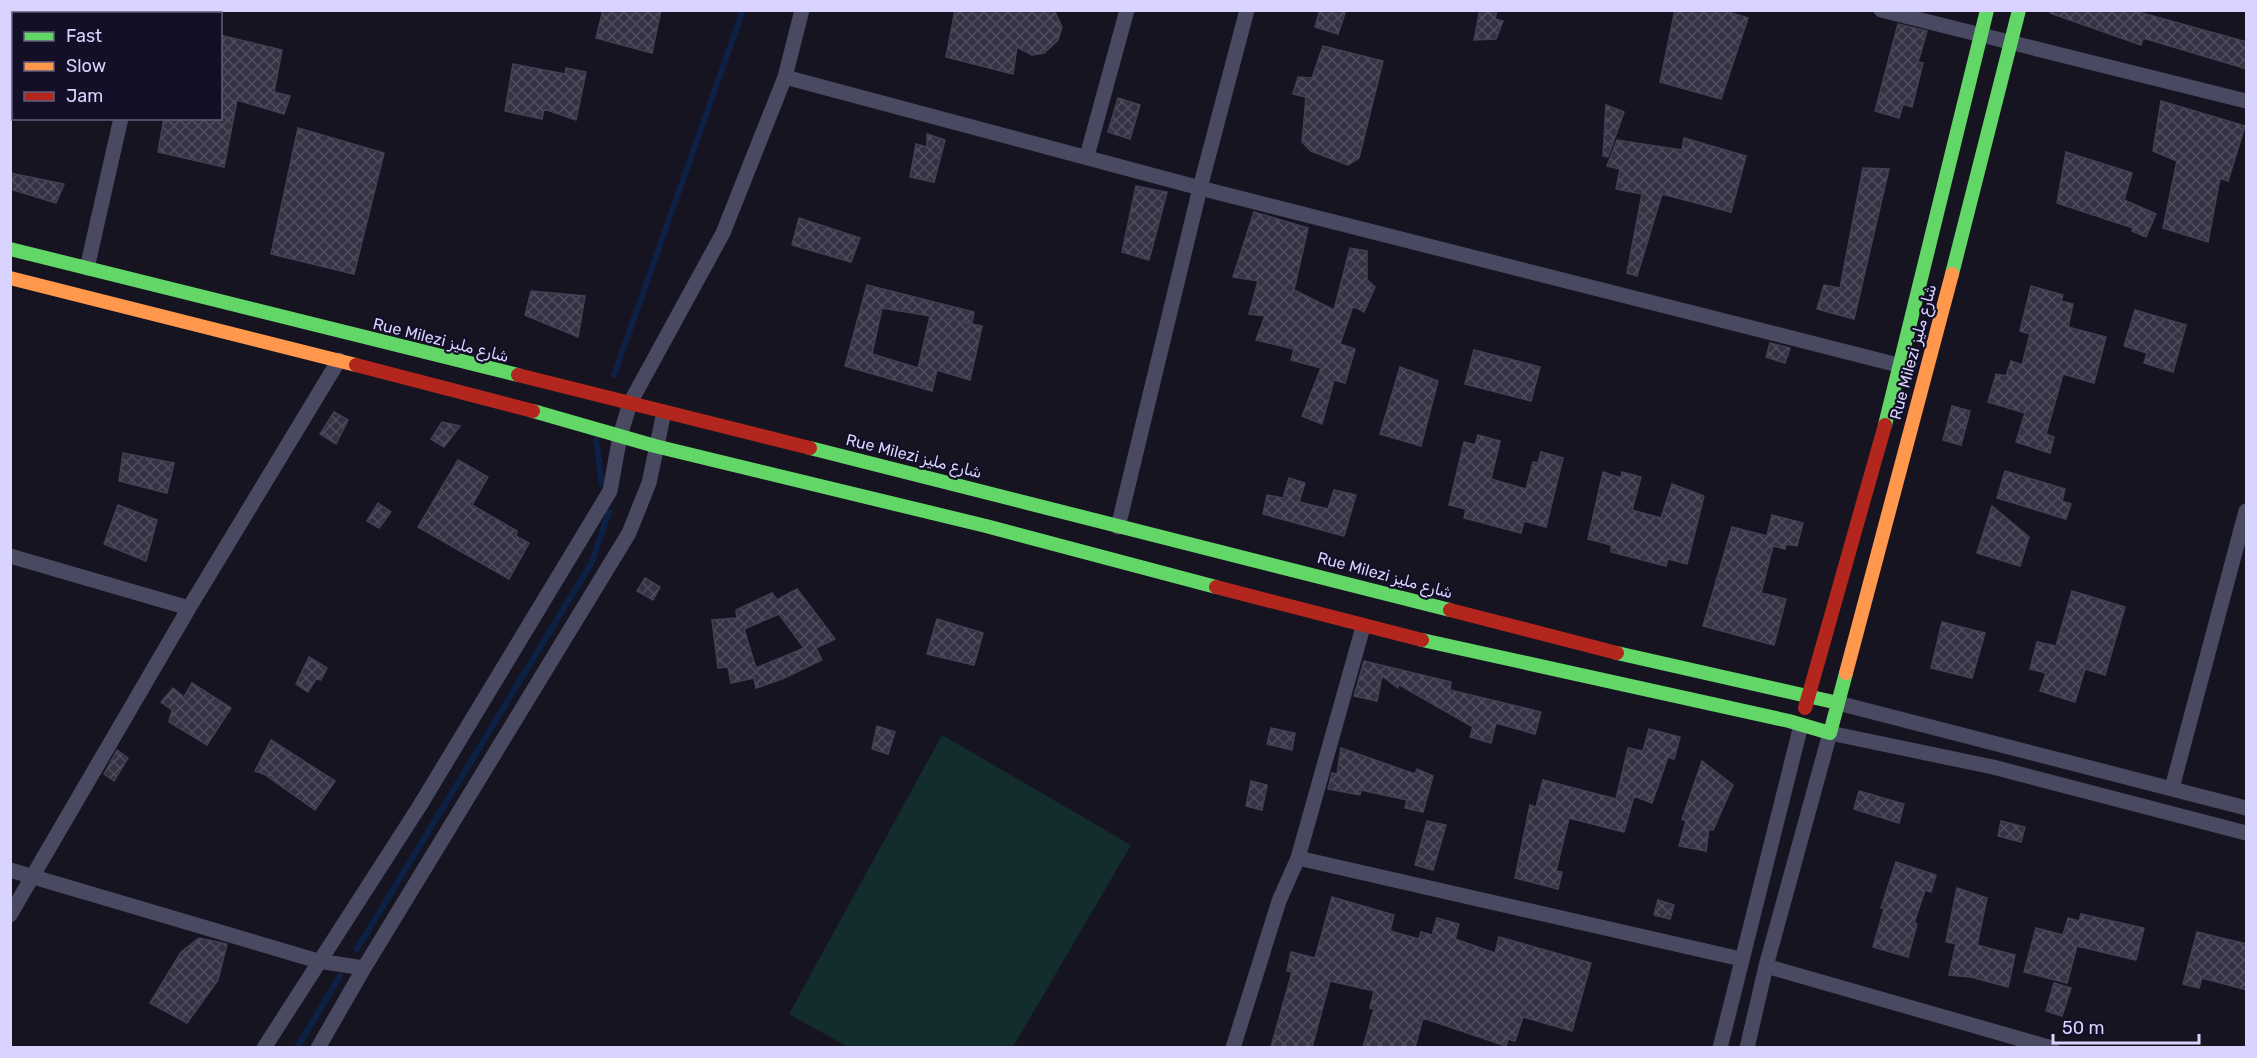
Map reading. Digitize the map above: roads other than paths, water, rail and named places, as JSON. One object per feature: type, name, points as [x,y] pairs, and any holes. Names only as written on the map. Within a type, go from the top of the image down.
[{"type":"street","points":[[264,1047],[419,807],[610,491],[620,436],[630,403],[723,233],[785,77],[802,10]]},
{"type":"street","points":[[1087,156],[1126,10]]},
{"type":"street","points":[[1118,527],[1200,188],[1247,10]]},
{"type":"street","points":[[1881,10],[2247,101]]},
{"type":"street","name":"Rue Milezi شارع مليز","points":[[1801,725],[1880,443],[1987,10]]},
{"type":"street","name":"Rue Milezi شارع مليز","points":[[1830,733],[2019,10]]},
{"type":"street","points":[[785,77],[1200,188],[1898,365]]},
{"type":"street","points":[[87,268],[121,120]]},
{"type":"street","name":"Rue Milezi شارع مليز","points":[[10,249],[918,473],[1118,527],[1297,569],[1626,656],[1839,702]]},
{"type":"street","points":[[10,278],[339,360],[655,446],[986,526],[1363,627],[1830,733],[1993,767],[2247,833]]},
{"type":"street","points":[[10,915],[34,878],[189,608],[339,360]]},
{"type":"street","points":[[318,1047],[629,533],[649,483],[664,412]]},
{"type":"street","points":[[2172,788],[2247,511]]},
{"type":"street","points":[[10,556],[189,608]]},
{"type":"street","points":[[1233,1047],[1279,901],[1298,858],[1363,627]]},
{"type":"street","points":[[1839,702],[2247,808]]},
{"type":"street","points":[[1720,1047],[1801,725]]},
{"type":"street","points":[[1747,1047],[1766,966],[1830,733]]},
{"type":"street","points":[[1298,858],[1741,959]]},
{"type":"street","points":[[10,870],[318,961],[364,968]]},
{"type":"street","points":[[1766,966],[2052,1047]]},
{"type":"waterway","points":[[614,375],[743,10]]},
{"type":"waterway","points":[[596,440],[602,484]]},
{"type":"waterway","points":[[357,949],[592,562],[609,512]]},
{"type":"waterway","points":[[297,1048],[340,976]]}]
